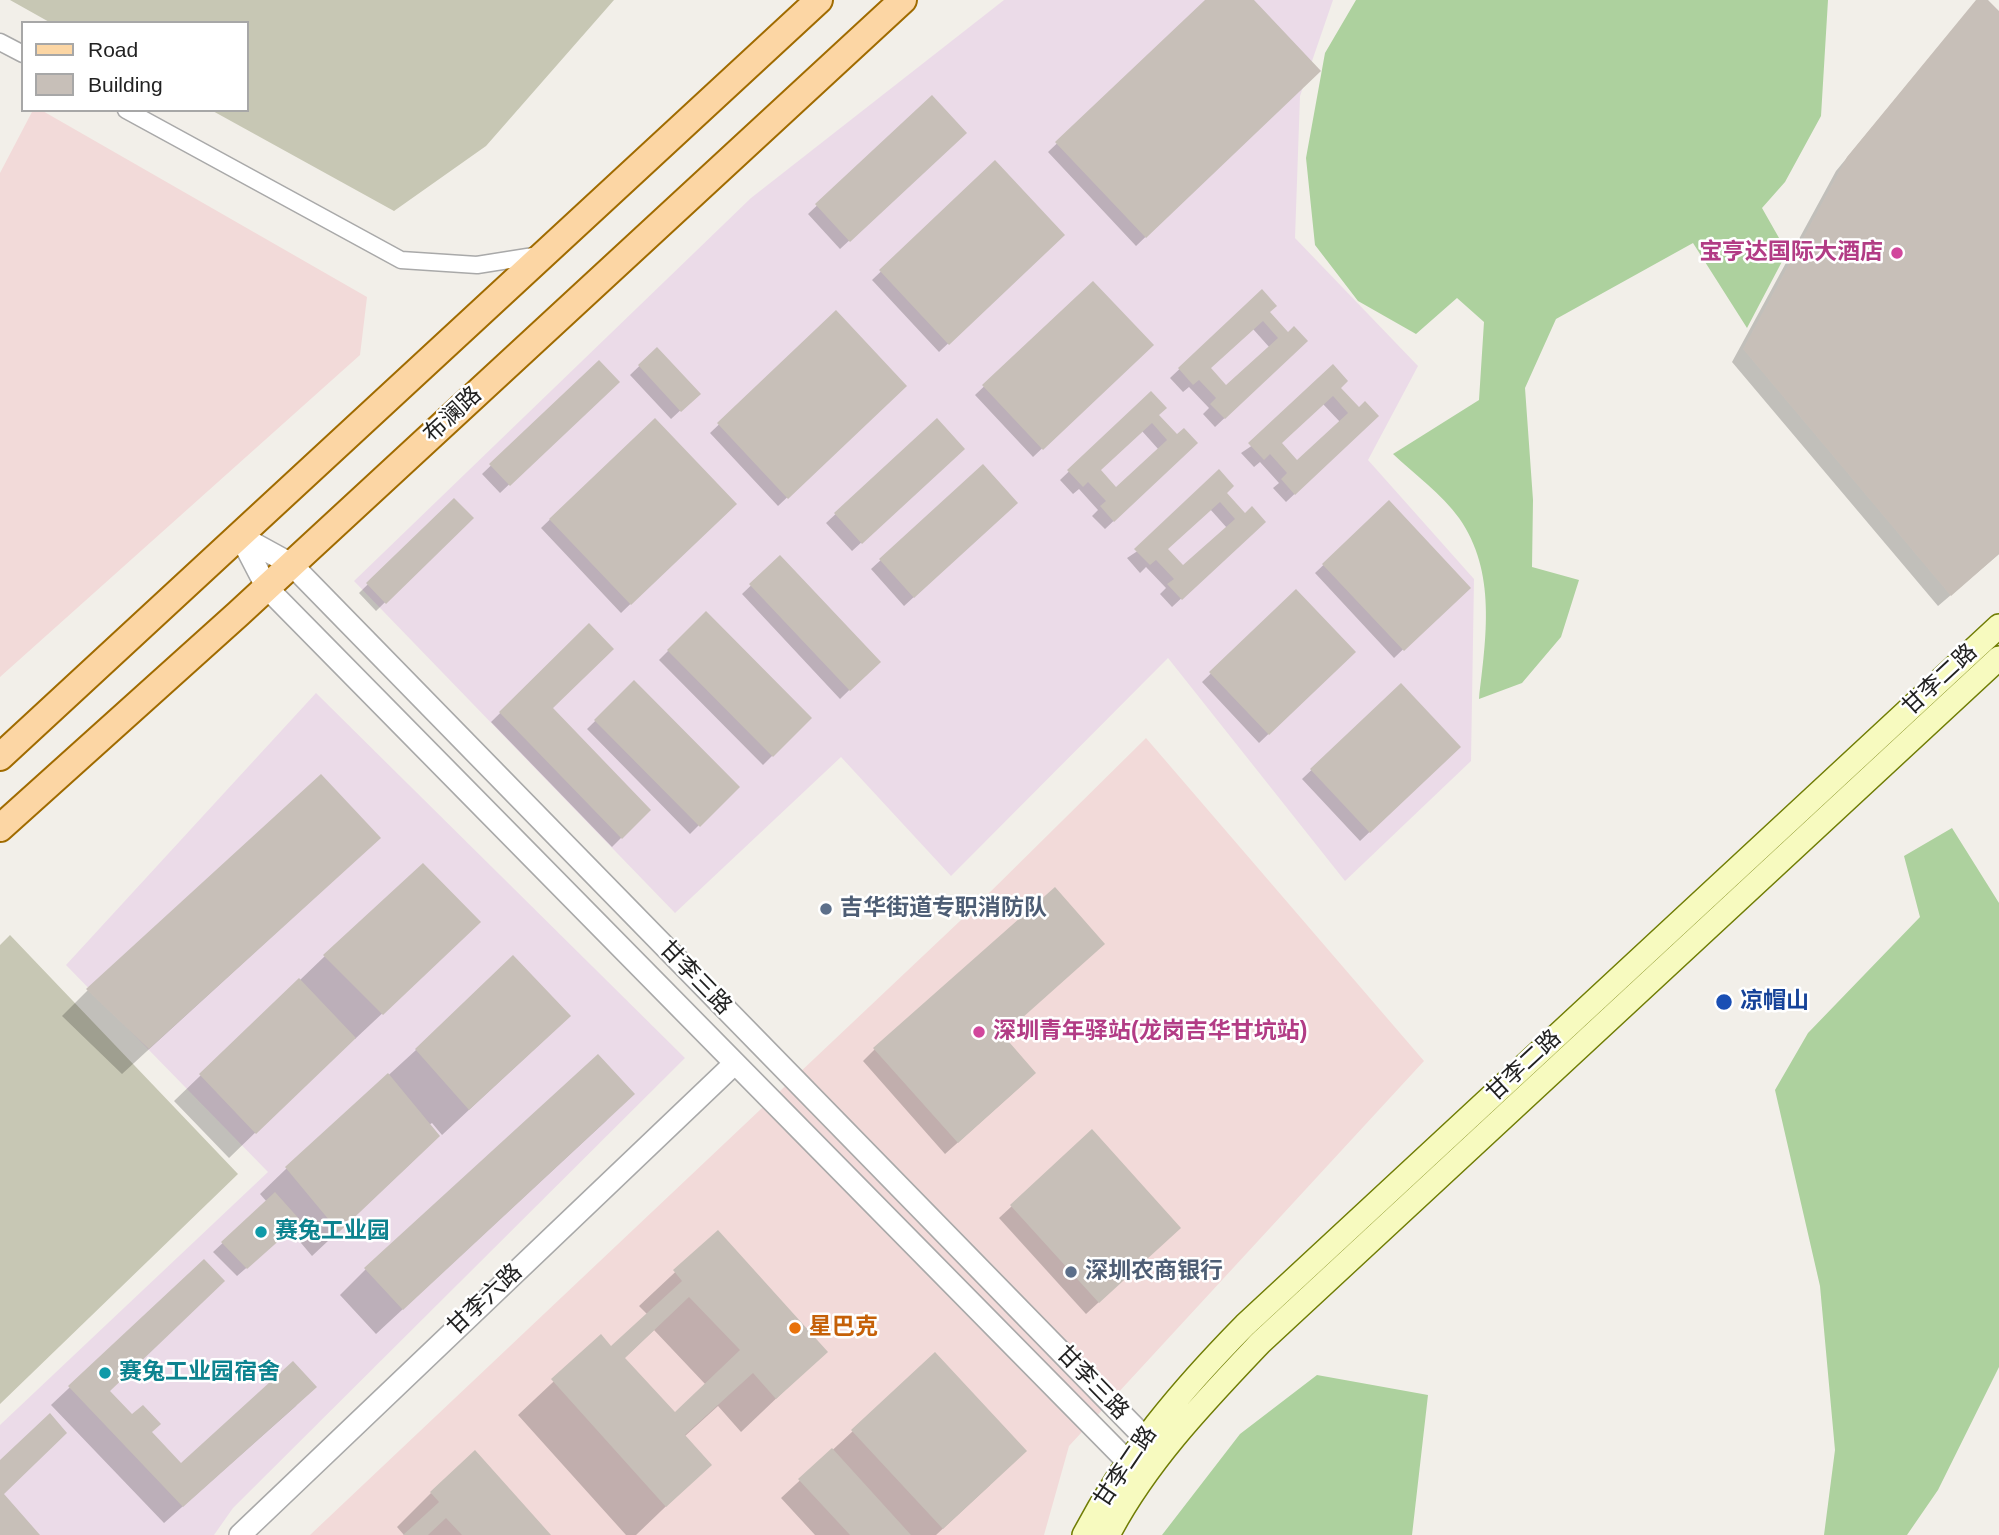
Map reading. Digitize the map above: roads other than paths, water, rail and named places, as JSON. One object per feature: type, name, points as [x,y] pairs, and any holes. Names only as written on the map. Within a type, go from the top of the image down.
[{"type":"main road","points":[[0,757],[540,255],[819,0]]},
{"type":"main road","name":"布澜路","points":[[0,828],[267,588],[902,0]]},
{"type":"main road","name":"甘李二路","points":[[1084,1535],[1144,1437],[1191,1380],[1245,1325],[1999,626]]},
{"type":"main road","name":"甘李二路","points":[[1108,1535],[1153,1464],[1208,1398],[1260,1343],[1999,658]]},
{"type":"street","points":[[0,42],[21,53]]},
{"type":"street","points":[[130,112],[401,260],[477,265],[540,255]]},
{"type":"street","name":"甘李三路","points":[[240,536],[291,564],[1144,1437],[1153,1464]]},
{"type":"street","name":"甘李三路","points":[[240,536],[267,588],[1127,1461]]},
{"type":"street","name":"甘李六路","points":[[240,1535],[732,1066]]},
{"type":"street","points":[[1127,1461],[1153,1464]]},
{"type":"place","name":"宝亨达国际大酒店","points":[[1897,253]]},
{"type":"place","name":"吉华街道专职消防队","points":[[826,909]]},
{"type":"place","name":"凉帽山","points":[[1724,1002]]},
{"type":"place","name":"深圳青年驿站(龙岗吉华甘坑站)","points":[[979,1032]]},
{"type":"place","name":"赛兔工业园","points":[[261,1232]]},
{"type":"place","name":"深圳农商银行","points":[[1071,1272]]},
{"type":"place","name":"星巴克","points":[[795,1328]]},
{"type":"place","name":"赛兔工业园宿舍","points":[[105,1373]]}]
